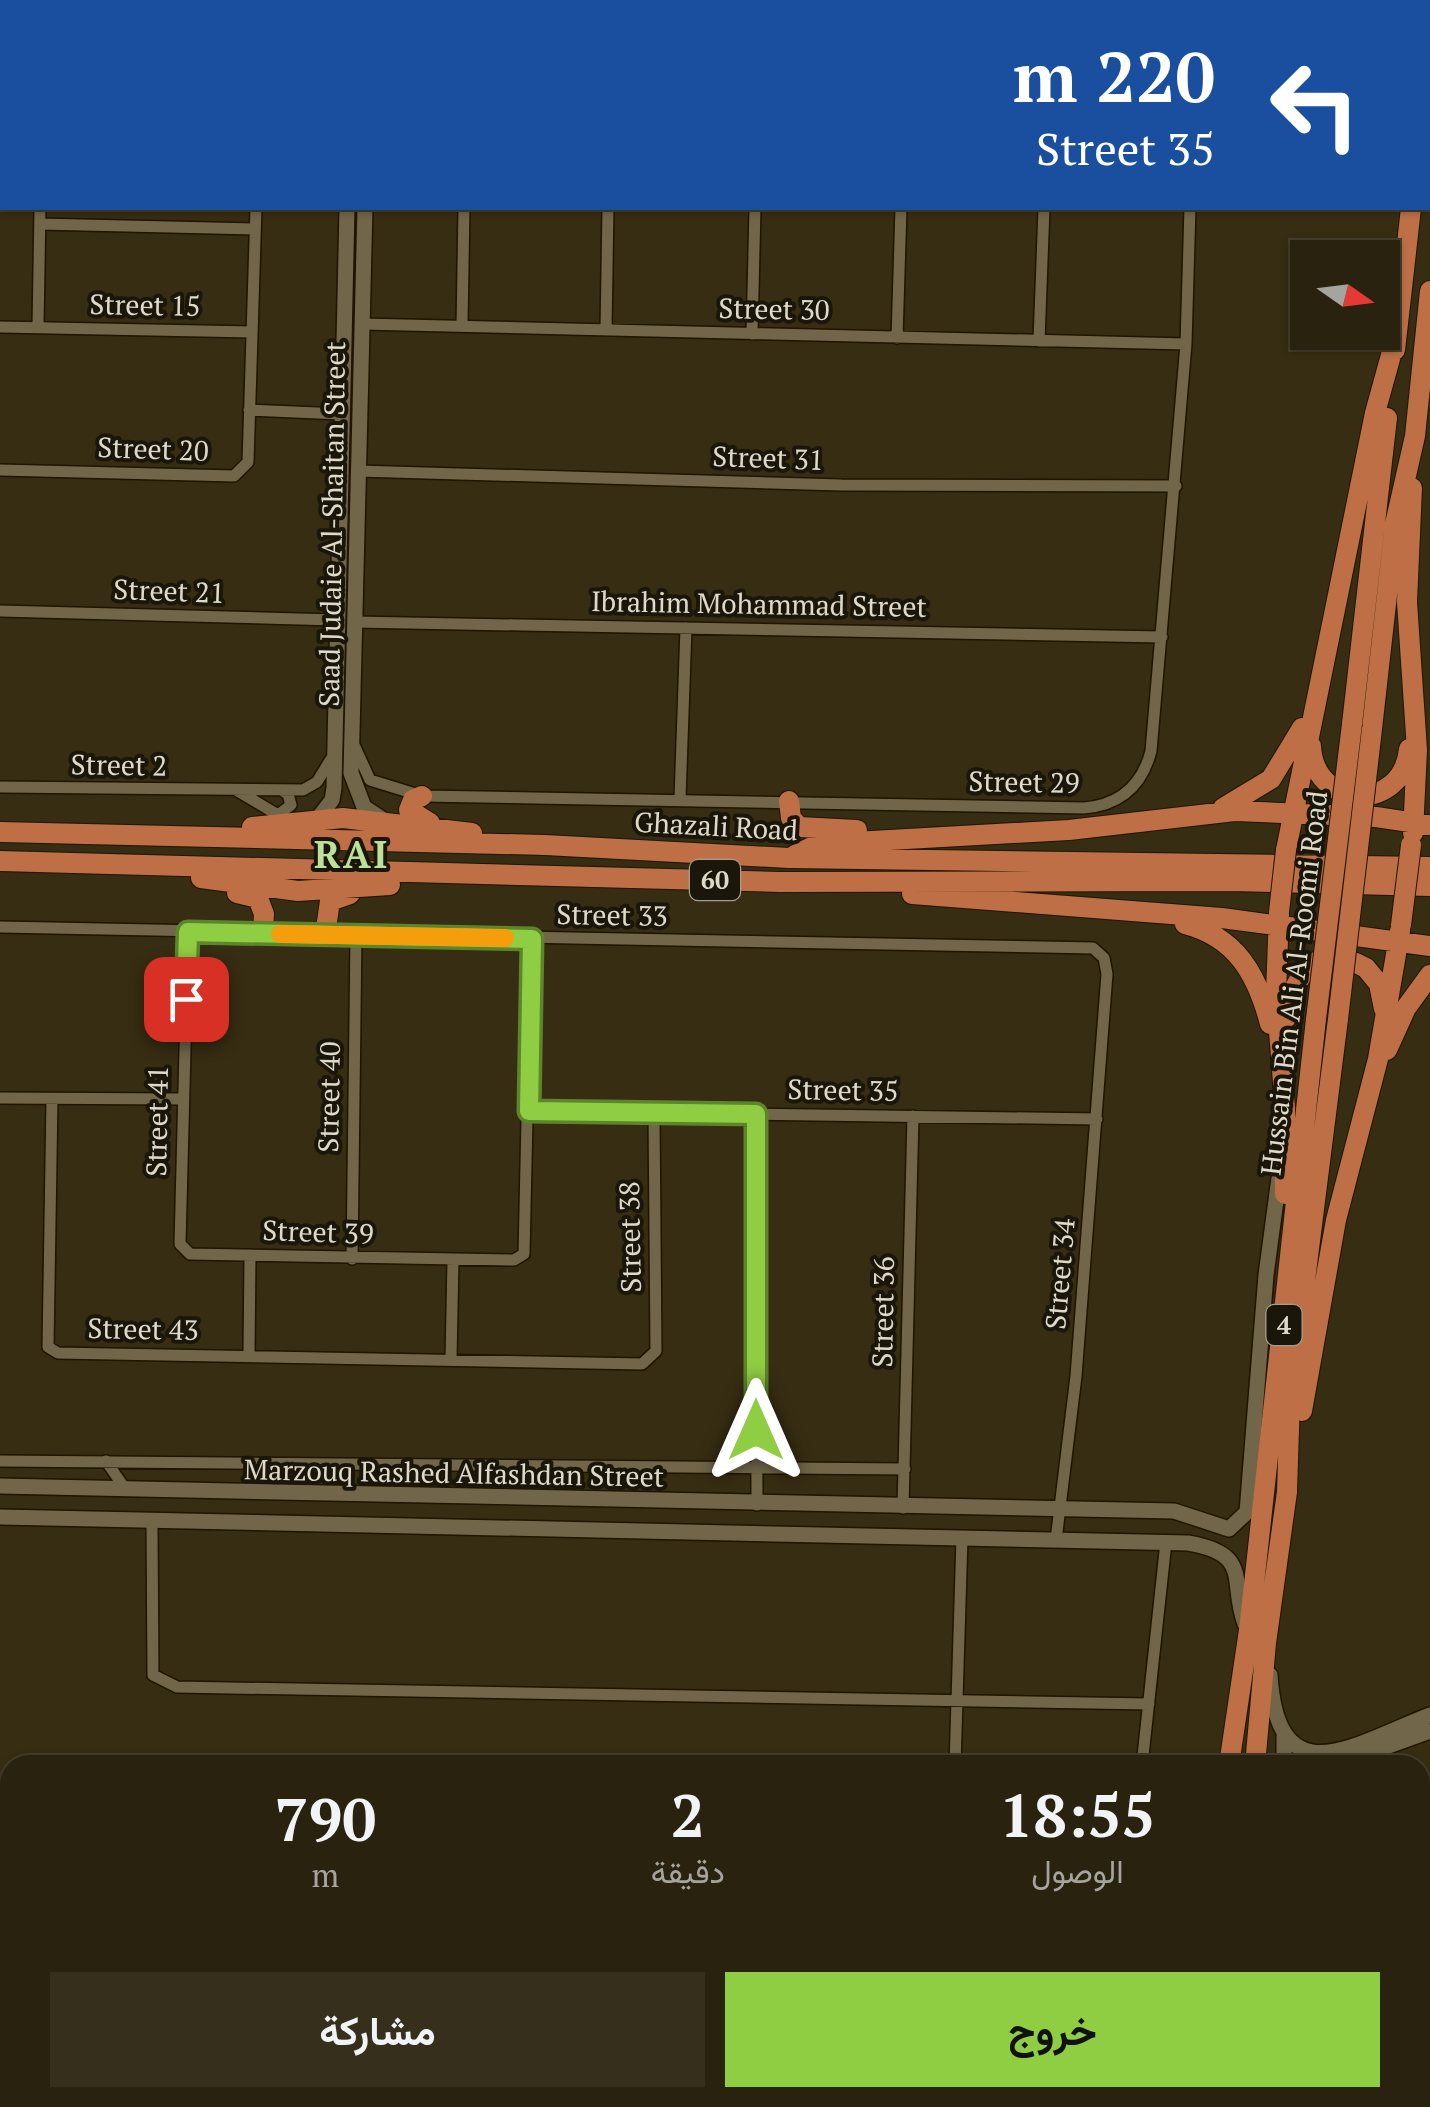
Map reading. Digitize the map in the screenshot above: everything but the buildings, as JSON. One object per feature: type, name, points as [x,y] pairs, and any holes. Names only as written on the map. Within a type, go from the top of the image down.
[{"type":"highway","name":"Hussain Bin Ali Al-Roomi Road","points":[[1400,305],[1412,210]]},
{"type":"highway","name":"Hussain Bin Ali Al-Roomi Road","points":[[1255,1755],[1258,1636],[1282,1336],[1316,1019],[1395,524],[1415,436],[1430,292]]},
{"type":"highway","points":[[1282,1336],[1286,1148],[1279,1028],[1279,919],[1286,850],[1378,400],[1392,350]]},
{"type":"highway","name":"Hussain Bin Ali Al-Roomi Road","points":[[1232,1755],[1287,1492],[1290,1398],[1338,1020],[1395,350]]},
{"type":"highway","points":[[1287,1492],[1336,1220],[1378,1059],[1411,845],[1422,824],[1406,602],[1415,436]]},
{"type":"highway","points":[[1317,694],[1311,748],[1316,770],[1331,788],[1360,798],[1383,792],[1404,770],[1412,694]]},
{"type":"highway","points":[[1214,812],[1256,791],[1277,772],[1317,694]]},
{"type":"highway","points":[[1412,694],[1430,762]]},
{"type":"highway","points":[[422,796],[409,805],[412,814],[451,829]]},
{"type":"highway","points":[[788,801],[791,818],[805,829],[895,830],[933,837]]},
{"type":"highway","points":[[789,858],[818,844],[1070,830],[1214,812],[1293,812],[1422,824]]},
{"type":"highway","points":[[146,836],[343,818],[451,829],[545,845]]},
{"type":"highway","name":"Ghazali Road","points":[[0,832],[545,845],[789,858],[1430,867]]},
{"type":"highway","name":"Ghazali Road","points":[[0,861],[780,882],[1230,881],[1430,886]]},
{"type":"highway","points":[[145,865],[270,890],[493,875]]},
{"type":"highway","points":[[189,876],[206,887],[258,898],[264,914],[263,934]]},
{"type":"highway","points":[[780,882],[1114,910],[1279,919],[1400,934],[1430,946]]},
{"type":"highway","points":[[324,935],[326,908],[336,896],[401,884]]},
{"type":"highway","points":[[1114,910],[1200,928],[1233,946],[1257,986],[1282,1068]]},
{"type":"highway","points":[[1279,1028],[1292,987],[1305,968],[1323,959],[1355,962],[1372,973],[1383,997],[1375,1051],[1378,1059]]},
{"type":"highway","points":[[1378,1059],[1393,1041],[1406,1008],[1430,976]]},
{"type":"street","points":[[38,328],[40,210]]},
{"type":"street","name":"Street 20","points":[[0,470],[234,476],[248,462],[256,210]]},
{"type":"street","name":"Saad Judaie Al-Shaitan Street","points":[[315,822],[332,800],[335,750],[347,210]]},
{"type":"street","name":"Saad Judaie Al-Shaitan Street","points":[[365,210],[352,780],[364,807],[390,824]]},
{"type":"street","points":[[462,326],[464,210]]},
{"type":"street","points":[[606,330],[608,210]]},
{"type":"street","points":[[752,334],[755,210]]},
{"type":"street","points":[[898,338],[901,210]]},
{"type":"street","points":[[1039,341],[1044,210]]},
{"type":"street","name":"Street 29","points":[[352,738],[370,780],[422,796],[1084,808],[1115,802],[1140,781],[1147,766],[1176,486],[1190,210]]},
{"type":"street","points":[[40,224],[255,230]]},
{"type":"street","name":"Street 30","points":[[362,324],[1186,344]]},
{"type":"street","name":"Street 15","points":[[0,326],[252,332]]},
{"type":"street","points":[[249,410],[341,414]]},
{"type":"street","name":"Street 31","points":[[358,471],[841,485],[1176,486]]},
{"type":"street","name":"Street 21","points":[[0,611],[336,620]]},
{"type":"street","name":"Ibrahim Mohammad Street","points":[[355,622],[1162,636]]},
{"type":"street","points":[[680,798],[686,628]]},
{"type":"street","points":[[336,643],[343,653],[354,644]]},
{"type":"street","points":[[335,687],[347,680],[354,689]]},
{"type":"street","name":"Street 2","points":[[0,787],[303,790],[317,782],[335,750]]},
{"type":"street","name":"Street 2","points":[[236,790],[278,815],[291,805],[288,794],[281,790]]},
{"type":"street","name":"Street 33","points":[[0,928],[1085,946],[1099,952],[1107,966],[1104,1012]]},
{"type":"street","name":"Street 41","points":[[184,1250],[180,1244],[188,932]]},
{"type":"street","name":"Street 40","points":[[352,1259],[356,936]]},
{"type":"street","name":"Street 39","points":[[184,1250],[190,1254],[352,1259],[514,1260],[524,1254],[532,939]]},
{"type":"street","name":"Street 34","points":[[1056,1540],[1076,1376],[1104,1012]]},
{"type":"street","points":[[0,1098],[182,1099]]},
{"type":"street","name":"Street 43","points":[[52,1099],[48,1348],[58,1353],[642,1364],[651,1359]]},
{"type":"street","name":"Street 35","points":[[529,1111],[1098,1120]]},
{"type":"street","name":"Street 38","points":[[651,1359],[656,1351],[654,1113]]},
{"type":"street","points":[[756,1114],[757,1505]]},
{"type":"street","name":"Street 36","points":[[904,1508],[913,1116]]},
{"type":"street","name":"Marzouq Rashed Alfashdan Street","points":[[0,1486],[1185,1512],[1228,1530],[1247,1512],[1270,1232],[1286,1148]]},
{"type":"street","points":[[249,1355],[250,1255]]},
{"type":"street","points":[[450,1360],[452,1260]]},
{"type":"street","points":[[0,1461],[904,1469]]},
{"type":"street","points":[[93,1488],[106,1461]]},
{"type":"street","points":[[106,1461],[126,1490]]},
{"type":"street","points":[[246,1524],[259,1511],[248,1494]]},
{"type":"street","points":[[657,1532],[648,1519],[653,1505],[660,1503]]},
{"type":"street","points":[[1119,1540],[1110,1524],[1122,1510]]},
{"type":"street","name":"Marzouq Rashed Alfashdan Street","points":[[0,1517],[1188,1543],[1212,1548],[1234,1567],[1258,1636]]},
{"type":"street","points":[[1188,1543],[1200,1534],[1202,1522]]},
{"type":"street","points":[[152,1523],[153,1675],[177,1687],[1149,1704]]},
{"type":"street","points":[[956,1755],[962,1538]]},
{"type":"street","points":[[1143,1755],[1166,1542]]},
{"type":"street","points":[[1258,1636],[1273,1716],[1284,1736],[1284,1755]]},
{"type":"street","points":[[1349,1755],[1430,1716]]},
{"type":"street","points":[[1353,1755],[1430,1731]]},
{"type":"street","points":[[1284,1736],[1327,1755]]},
{"type":"slow traffic","points":[[280,934],[505,938]]},
{"type":"district","name":"RAI","points":[[352,855]]},
{"type":"route","points":[[186,999],[188,932],[532,939],[529,1111],[756,1114],[756,1430]]}]
